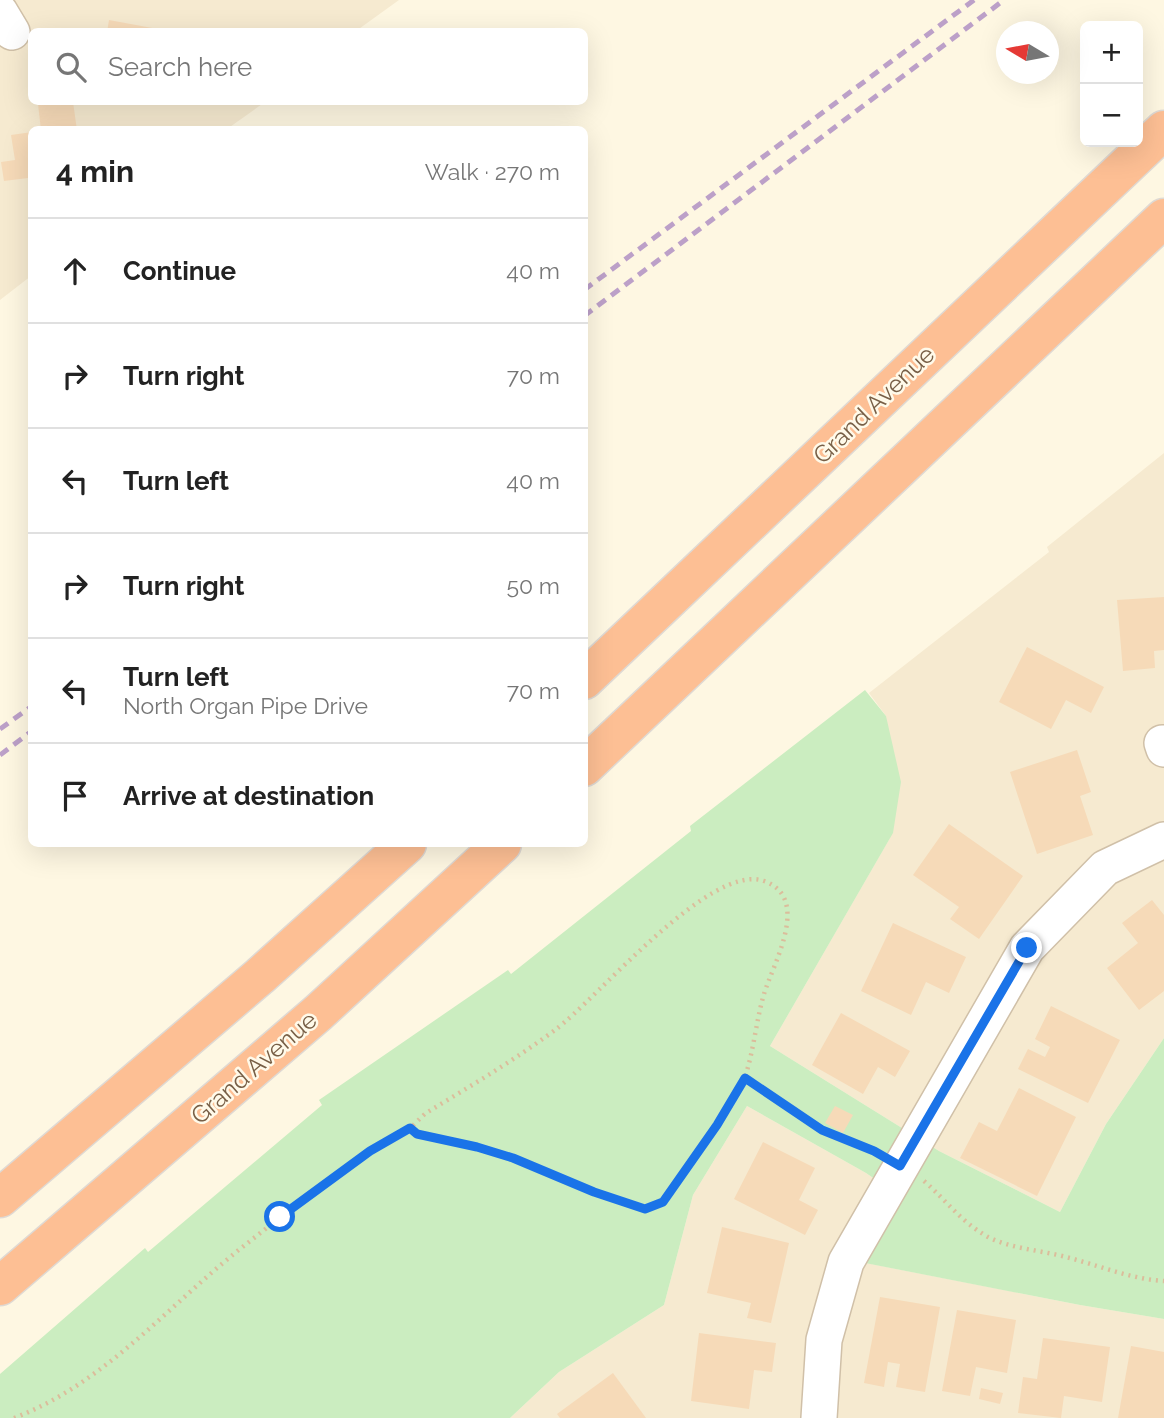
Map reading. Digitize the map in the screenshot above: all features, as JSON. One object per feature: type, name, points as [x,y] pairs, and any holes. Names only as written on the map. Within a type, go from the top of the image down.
[{"type":"highway","name":"Grand Avenue","points":[[588,676],[1164,130]]},
{"type":"highway","points":[[588,762],[1164,218]]},
{"type":"highway","points":[[0,1198],[260,976],[404,847]]},
{"type":"highway","name":"Grand Avenue","points":[[0,1286],[317,1013],[499,847]]},
{"type":"street","points":[[819,1418],[824,1340],[846,1262],[1027,948],[1105,868],[1164,840]]},
{"type":"path","points":[[14,1418],[39,1409],[97,1372],[280,1217],[370,1151],[410,1128],[426,1114],[556,1029],[680,914],[727,885],[741,880],[772,885],[784,897],[787,923],[780,957],[764,993],[745,1078],[717,1125],[663,1202],[645,1209],[594,1192],[513,1158],[417,1134],[410,1128]]},
{"type":"path","points":[[745,1078],[822,1130],[874,1151],[926,1182],[947,1206],[970,1225],[1002,1243],[1063,1256],[1138,1278],[1164,1282]]},
{"type":"shaded area","points":[[0,0],[399,0],[360,28],[28,28],[28,105],[261,105],[231,126],[28,126],[28,278],[0,300]]},
{"type":"shaded area","points":[[1164,453],[1164,1038],[1106,1124],[1060,1212],[939,1151],[770,1046],[890,838],[886,716],[869,693],[1049,552],[1047,547]]},
{"type":"shaded area","points":[[747,1106],[866,1173],[902,1198],[866,1263],[1164,1319],[1164,1418],[510,1418],[559,1372],[664,1305],[693,1195]]},
{"type":"green space","points":[[865,690],[886,716],[901,782],[893,833],[770,1046],[939,1151],[1060,1212],[1106,1124],[1164,1038],[1164,1319],[865,1263],[902,1198],[866,1173],[747,1106],[693,1195],[664,1305],[559,1372],[510,1418],[0,1418],[0,1374],[145,1248],[148,1252],[322,1105],[319,1100],[508,970],[511,974],[691,831],[690,826]]},
{"type":"building","points":[[109,20],[152,28],[108,28]]},
{"type":"building","points":[[38,105],[73,105],[76,126],[41,126]]},
{"type":"building","points":[[28,133],[28,178],[4,181],[1,162],[15,160],[11,135]]},
{"type":"building","points":[[1164,597],[1164,650],[1154,651],[1155,668],[1123,671],[1117,600]]},
{"type":"building","points":[[1027,647],[1104,687],[1091,713],[1066,700],[1051,729],[999,702]]},
{"type":"building","points":[[1077,750],[1091,792],[1080,796],[1093,835],[1037,854],[1010,772]]},
{"type":"building","points":[[949,824],[1023,876],[979,939],[950,919],[959,907],[913,875]]},
{"type":"building","points":[[1152,900],[1164,915],[1164,991],[1139,1010],[1107,968],[1138,943],[1122,923]]},
{"type":"building","points":[[893,923],[966,957],[949,993],[926,982],[911,1015],[861,991]]},
{"type":"building","points":[[1051,1006],[1120,1040],[1088,1103],[1018,1069],[1028,1049],[1045,1057],[1050,1047],[1035,1039]]},
{"type":"building","points":[[841,1013],[910,1051],[895,1077],[878,1067],[863,1094],[812,1065]]},
{"type":"building","points":[[1019,1088],[1076,1117],[1037,1196],[960,1158],[979,1122],[997,1131]]},
{"type":"building","points":[[835,1106],[853,1115],[843,1133],[825,1123]]},
{"type":"building","points":[[763,1142],[815,1168],[799,1200],[818,1210],[805,1235],[734,1199]]},
{"type":"building","points":[[722,1227],[789,1243],[771,1323],[747,1318],[751,1303],[707,1293]]},
{"type":"building","points":[[880,1297],[940,1307],[925,1392],[896,1387],[900,1364],[888,1362],[884,1387],[864,1383]]},
{"type":"building","points":[[957,1310],[1016,1320],[1007,1373],[976,1367],[970,1396],[942,1391]]},
{"type":"building","points":[[699,1333],[776,1343],[772,1372],[754,1370],[749,1409],[691,1401]]},
{"type":"building","points":[[1043,1338],[1110,1347],[1102,1402],[1064,1396],[1061,1418],[1018,1413],[1023,1377],[1037,1379]]},
{"type":"building","points":[[1131,1346],[1164,1352],[1164,1418],[1118,1418]]},
{"type":"building","points":[[613,1373],[646,1418],[560,1418],[557,1414]]},
{"type":"building","points":[[981,1388],[1003,1393],[1000,1404],[979,1399]]},
{"type":"railway","points":[[588,287],[974,0]]},
{"type":"railway","points":[[588,313],[1004,0]]},
{"type":"railway","points":[[0,729],[28,709]]},
{"type":"railway","points":[[0,755],[28,734]]},
{"type":"route","points":[[280,1217],[370,1151],[410,1128],[417,1134],[513,1158],[594,1192],[645,1209],[663,1202],[717,1125],[745,1078],[822,1130],[874,1151],[900,1166],[1027,948]]}]
